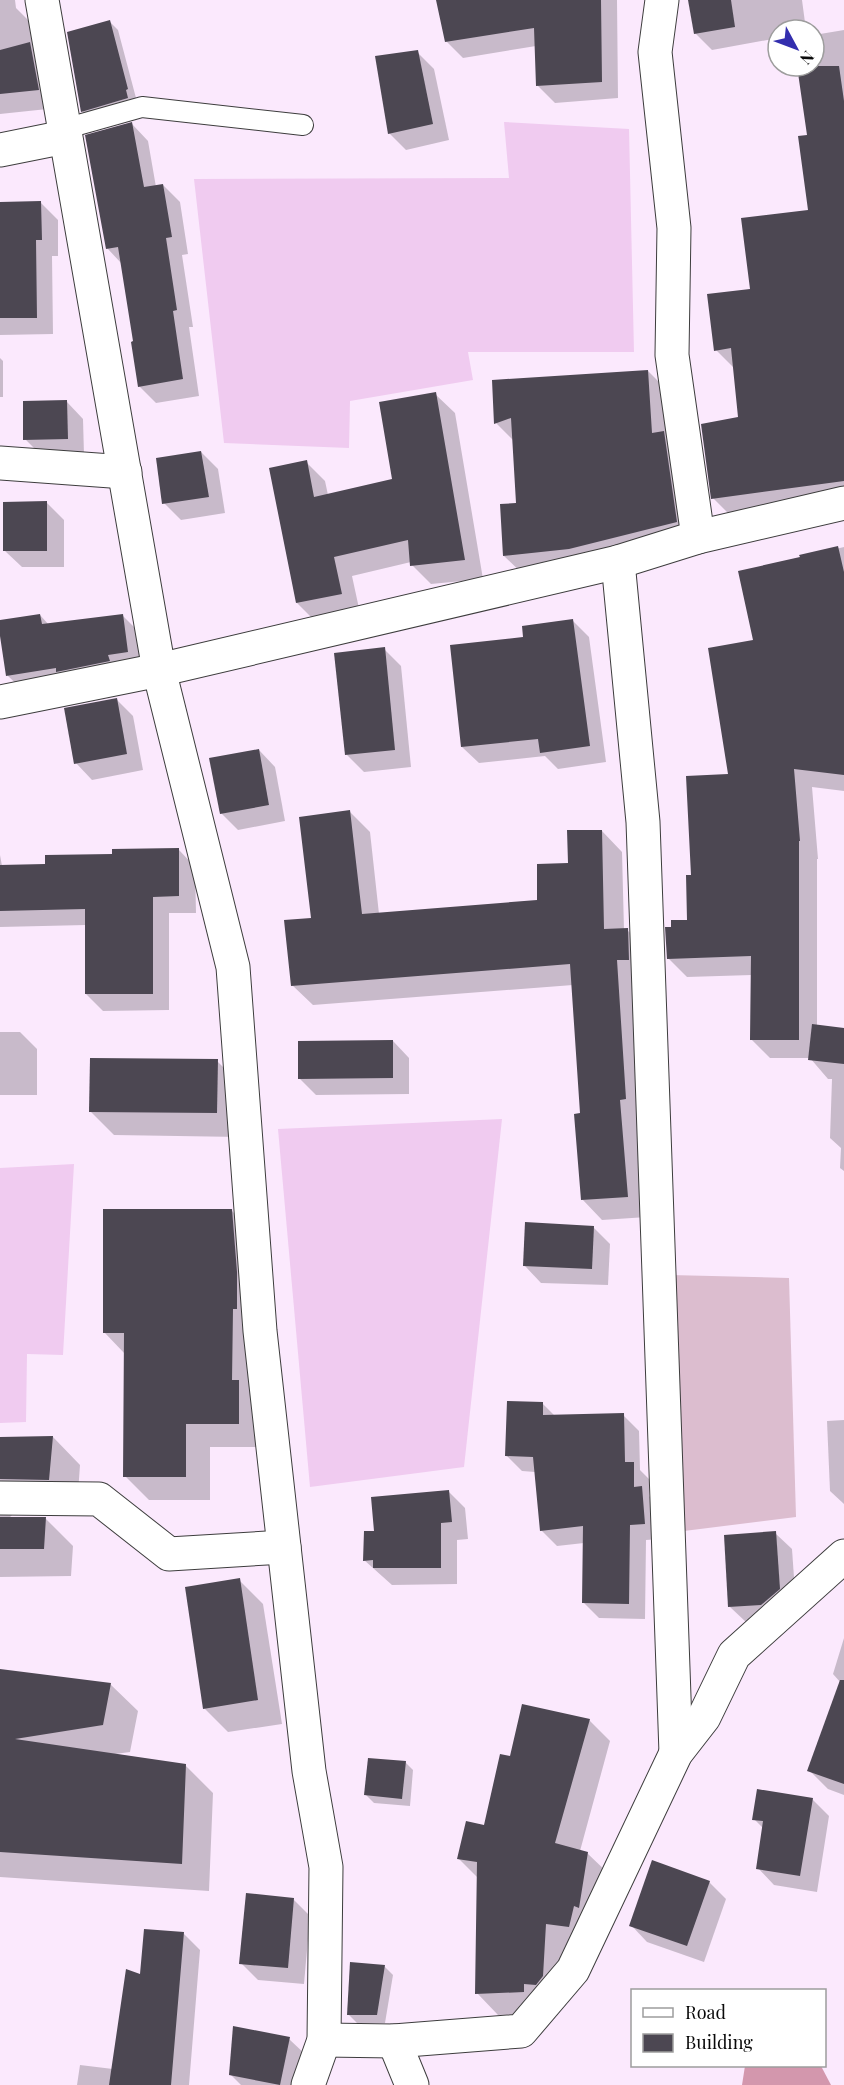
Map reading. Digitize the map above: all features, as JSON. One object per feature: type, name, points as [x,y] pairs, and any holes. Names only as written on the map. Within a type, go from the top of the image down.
[{"type":"street","points":[[42,0],[159,669],[233,967],[260,1331],[309,1771],[326,1867],[324,2040],[308,2085]]},
{"type":"street","points":[[662,0],[655,52],[674,228],[672,355],[698,537]]},
{"type":"street","points":[[0,150],[64,133]]},
{"type":"street","points":[[0,464],[125,472]]},
{"type":"street","points":[[0,702],[159,669],[618,562],[698,537],[844,503]]},
{"type":"street","points":[[618,562],[643,822],[676,1753]]},
{"type":"street","points":[[0,1498],[99,1499],[169,1554],[284,1547]]},
{"type":"street","points":[[324,2040],[394,2041],[521,2031],[573,1970],[676,1753],[704,1717],[734,1654],[844,1556]]},
{"type":"street","points":[[394,2041],[412,2085]]},
{"type":"lane","points":[[64,133],[142,107],[303,125]]},
{"type":"shaded area","points":[[504,122],[629,129],[634,352],[468,352],[473,380],[350,401],[349,448],[224,443],[194,179],[509,178]]},
{"type":"shaded area","points":[[502,1119],[464,1467],[310,1487],[278,1129]]},
{"type":"shaded area","points":[[74,1164],[63,1355],[27,1354],[26,1422],[0,1423],[0,1168]]},
{"type":"shaded area","points":[[670,1275],[789,1278],[796,1517],[668,1533]]},
{"type":"shaded area","points":[[745,2067],[822,2067],[831,2085],[742,2085]]},
{"type":"building","points":[[436,0],[601,0],[602,82],[536,86],[534,28],[445,42]]},
{"type":"building","points":[[688,0],[731,0],[735,27],[694,34]]},
{"type":"building","points":[[110,20],[128,89],[126,90],[128,98],[81,112],[67,32]]},
{"type":"building","points":[[30,42],[39,90],[0,94],[0,50]]},
{"type":"building","points":[[418,50],[433,124],[388,134],[375,56]]},
{"type":"building","points":[[826,66],[839,66],[844,101],[844,481],[711,499],[701,424],[738,417],[731,348],[714,351],[707,294],[750,289],[741,218],[808,210],[798,136],[807,135],[799,78],[826,78]]},
{"type":"building","points":[[132,122],[144,187],[163,184],[172,237],[166,238],[177,310],[173,311],[183,379],[138,387],[118,247],[106,249],[85,135]]},
{"type":"building","points":[[41,201],[42,240],[36,240],[37,318],[0,318],[0,202]]},
{"type":"building","points":[[648,370],[652,433],[664,431],[677,522],[569,549],[503,556],[500,504],[516,503],[511,418],[494,424],[492,380]]},
{"type":"building","points":[[436,392],[465,560],[410,566],[408,540],[334,557],[342,594],[296,603],[269,468],[307,460],[314,497],[392,479],[379,402]]},
{"type":"building","points":[[67,400],[68,439],[23,440],[23,401]]},
{"type":"building","points":[[201,451],[209,497],[162,504],[156,458]]},
{"type":"building","points":[[47,501],[47,551],[3,551],[3,502]]},
{"type":"building","points":[[838,546],[844,572],[844,775],[794,769],[800,841],[799,1040],[750,1040],[751,956],[667,959],[665,927],[671,927],[671,920],[687,920],[686,875],[691,875],[686,776],[728,774],[708,648],[753,640],[738,571]]},
{"type":"building","points":[[40,614],[42,624],[123,614],[128,652],[108,655],[110,661],[56,672],[56,668],[6,676],[0,620]]},
{"type":"building","points":[[573,619],[590,746],[540,753],[538,739],[461,747],[450,645],[523,637],[522,626]]},
{"type":"building","points":[[385,647],[395,750],[345,755],[334,653]]},
{"type":"building","points":[[117,698],[127,754],[74,764],[64,708]]},
{"type":"building","points":[[259,749],[269,805],[220,814],[209,758]]},
{"type":"building","points":[[350,810],[362,914],[537,900],[537,864],[568,863],[567,830],[602,830],[604,929],[628,928],[629,960],[617,960],[626,1099],[620,1100],[628,1197],[581,1200],[574,1114],[580,1113],[570,964],[291,986],[284,920],[311,918],[299,817]]},
{"type":"building","points":[[179,848],[179,896],[153,897],[153,994],[85,994],[85,909],[0,911],[0,865],[45,864],[45,855],[112,854],[112,849]]},
{"type":"building","points":[[812,1024],[844,1028],[844,1064],[808,1060]]},
{"type":"building","points":[[393,1040],[393,1078],[298,1079],[298,1041]]},
{"type":"building","points":[[90,1058],[218,1059],[217,1113],[89,1112]]},
{"type":"building","points":[[103,1209],[232,1209],[237,1272],[237,1309],[233,1309],[232,1380],[239,1380],[239,1424],[186,1424],[186,1477],[123,1477],[124,1333],[103,1333]]},
{"type":"building","points":[[525,1222],[594,1226],[592,1269],[523,1266]]},
{"type":"building","points":[[507,1401],[543,1402],[543,1415],[624,1413],[625,1462],[634,1462],[634,1487],[642,1486],[645,1524],[630,1525],[629,1604],[582,1603],[583,1526],[540,1531],[533,1457],[505,1456]]},
{"type":"building","points":[[53,1436],[49,1480],[0,1479],[0,1437]]},
{"type":"building","points":[[449,1490],[452,1522],[441,1523],[441,1568],[373,1568],[373,1560],[363,1561],[364,1531],[374,1531],[371,1497]]},
{"type":"building","points":[[0,1517],[46,1517],[44,1549],[0,1549]]},
{"type":"building","points":[[776,1531],[780,1589],[761,1605],[728,1607],[724,1535]]},
{"type":"building","points":[[240,1578],[258,1700],[203,1709],[185,1587]]},
{"type":"building","points":[[0,1669],[111,1683],[103,1725],[15,1739],[186,1764],[182,1864],[0,1852]]},
{"type":"building","points":[[840,1680],[844,1680],[844,1784],[807,1771]]},
{"type":"building","points":[[522,1704],[590,1719],[555,1843],[588,1852],[579,1908],[574,1906],[569,1927],[546,1924],[543,1976],[536,1985],[524,1984],[524,1992],[475,1994],[477,1862],[457,1859],[466,1821],[484,1825],[500,1754],[510,1756]]},
{"type":"building","points":[[368,1758],[406,1761],[402,1799],[364,1795]]},
{"type":"building","points":[[757,1789],[813,1798],[800,1876],[756,1869],[763,1821],[752,1820]]},
{"type":"building","points":[[652,1860],[710,1881],[687,1946],[629,1926]]},
{"type":"building","points":[[246,1893],[294,1898],[288,1968],[239,1964]]},
{"type":"building","points":[[144,1929],[184,1932],[171,2085],[109,2085],[126,1969],[140,1974]]},
{"type":"building","points":[[350,1962],[385,1965],[377,2015],[347,2015]]},
{"type":"building","points":[[233,2026],[290,2037],[280,2085],[229,2075]]}]
